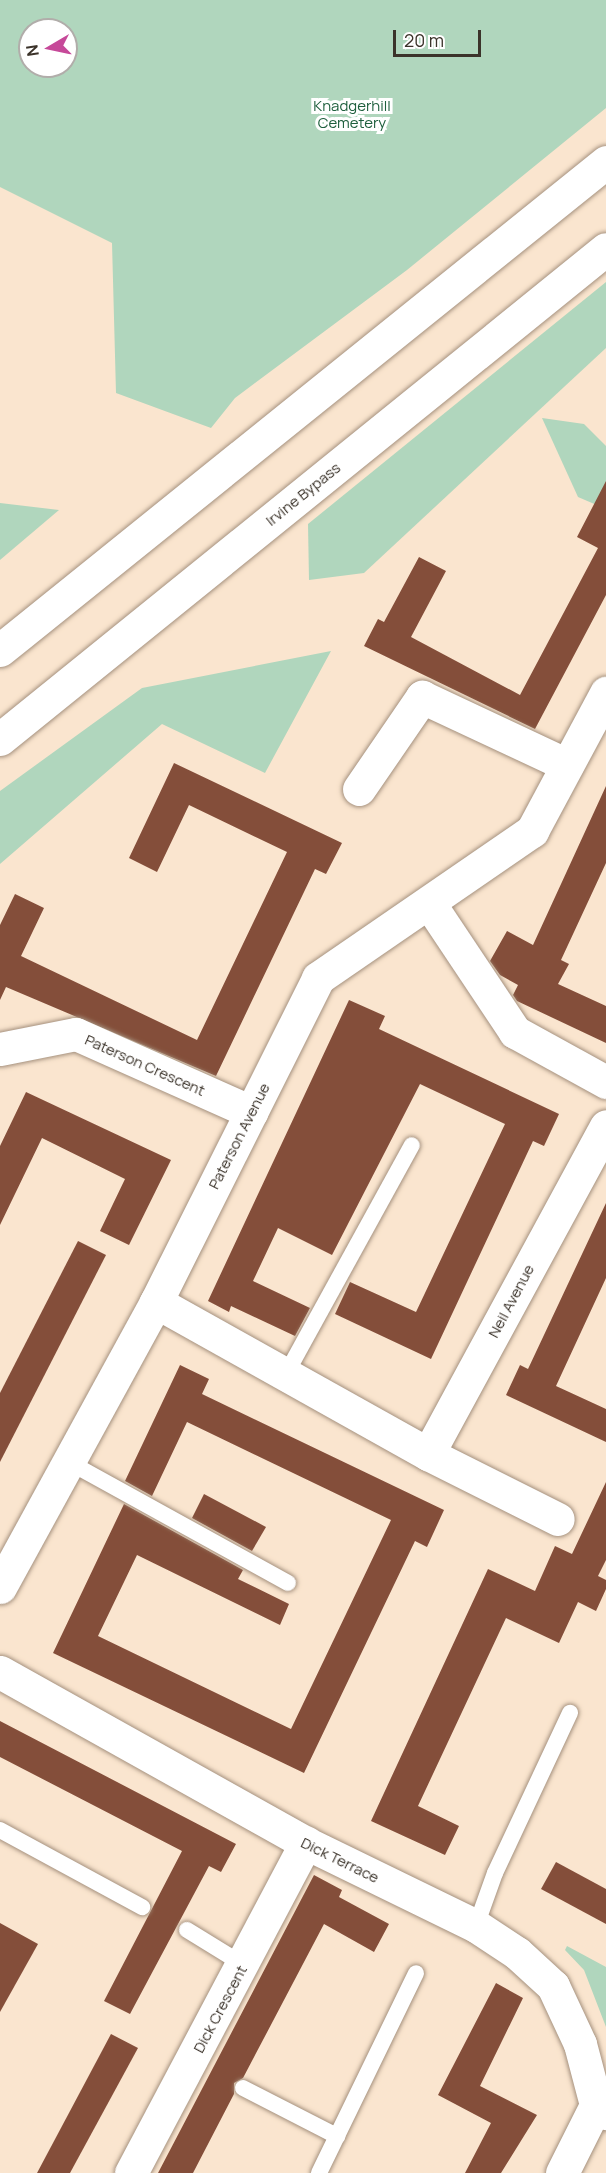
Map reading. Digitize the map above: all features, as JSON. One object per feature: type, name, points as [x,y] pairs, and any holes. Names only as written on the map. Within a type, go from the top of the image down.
[{"type":"main road","points":[[0,650],[606,162]]},
{"type":"main road","name":"Irvine Bypass","points":[[0,739],[606,249]]},
{"type":"main road","name":"Paterson Avenue","points":[[0,1587],[156,1302],[318,978],[532,831],[606,693]]},
{"type":"main road","points":[[358,789],[423,697],[567,765]]},
{"type":"main road","points":[[429,903],[515,1032],[606,1082]]},
{"type":"main road","name":"Paterson Crescent","points":[[0,1049],[76,1035],[251,1112]]},
{"type":"main road","name":"Neil Avenue","points":[[428,1454],[602,1142]]},
{"type":"main road","points":[[156,1302],[428,1454],[558,1519]]},
{"type":"main road","name":"Dick Terrace","points":[[0,1672],[306,1844],[476,1926],[517,1953],[553,1986],[580,2044],[601,2109]]},
{"type":"main road","name":"Dick Crescent","points":[[131,2173],[199,2066],[244,1965],[306,1844]]},
{"type":"main road","points":[[562,2173],[601,2109]]},
{"type":"lane","points":[[286,1374],[412,1145]]},
{"type":"lane","points":[[69,1462],[288,1583]]},
{"type":"lane","points":[[476,1926],[495,1873],[570,1713]]},
{"type":"lane","points":[[0,1830],[142,1907]]},
{"type":"lane","points":[[187,1930],[244,1965]]},
{"type":"lane","points":[[319,2173],[416,1973]]},
{"type":"lane","points":[[243,2088],[337,2136]]},
{"type":"green space","name":"Knadgerhill Cemetery","points":[[0,0],[606,0],[606,108],[407,270],[235,398],[211,428],[116,393],[112,243],[0,187]]},
{"type":"green space","points":[[606,282],[606,348],[364,573],[309,580],[308,524]]},
{"type":"green space","points":[[542,418],[584,424],[606,446],[606,509],[578,497]]},
{"type":"green space","points":[[0,503],[59,510],[0,560]]},
{"type":"green space","points":[[331,651],[265,773],[162,724],[0,864],[0,791],[142,688]]},
{"type":"green space","points":[[567,1946],[606,1967],[606,2027],[584,1970],[565,1950]]},
{"type":"building","points":[[606,481],[606,595],[535,729],[364,646],[378,619],[384,622],[419,557],[446,571],[411,637],[520,695],[598,548],[577,537]]},
{"type":"building","points":[[174,763],[342,843],[326,874],[315,869],[216,1076],[6,987],[0,1000],[0,925],[15,894],[44,908],[21,956],[197,1040],[287,852],[189,805],[157,872],[129,858]]},
{"type":"building","points":[[606,786],[606,863],[561,960],[569,964],[558,984],[606,1006],[606,1043],[517,1001],[513,995],[518,985],[500,975],[490,961],[507,931],[533,945]]},
{"type":"building","points":[[349,1000],[385,1016],[379,1029],[559,1114],[544,1146],[533,1141],[431,1359],[335,1314],[350,1282],[416,1312],[505,1124],[420,1084],[332,1255],[278,1228],[253,1281],[310,1308],[295,1336],[231,1306],[229,1312],[208,1301]]},
{"type":"building","points":[[26,1092],[171,1160],[129,1245],[100,1231],[125,1179],[42,1138],[0,1225],[0,1146]]},
{"type":"building","points":[[606,1203],[606,1278],[556,1386],[606,1409],[606,1442],[506,1395],[520,1365],[528,1369]]},
{"type":"building","points":[[78,1241],[106,1255],[0,1462],[0,1393]]},
{"type":"building","points":[[180,1365],[209,1379],[202,1394],[444,1510],[427,1547],[415,1541],[304,1773],[53,1653],[124,1504],[243,1570],[238,1579],[289,1604],[280,1625],[137,1555],[98,1636],[291,1729],[391,1520],[187,1422],[152,1496],[125,1481]]},
{"type":"building","points":[[606,1482],[606,1560],[598,1576],[606,1580],[606,1589],[596,1611],[578,1602],[559,1643],[506,1618],[418,1806],[459,1826],[445,1855],[371,1821],[488,1569],[535,1591],[555,1546],[572,1554]]},
{"type":"building","points":[[204,1494],[266,1527],[252,1551],[192,1518]]},
{"type":"building","points":[[0,1721],[236,1844],[221,1872],[209,1866],[130,2014],[104,2001],[182,1851],[0,1757]]},
{"type":"building","points":[[556,1862],[606,1889],[606,1924],[541,1889]]},
{"type":"building","points":[[314,1875],[342,1890],[339,1897],[389,1924],[374,1952],[324,1924],[243,2078],[234,2083],[234,2094],[193,2173],[158,2173]]},
{"type":"building","points":[[0,1923],[38,1944],[0,2012]]},
{"type":"building","points":[[496,1983],[523,1998],[480,2086],[537,2115],[501,2173],[465,2173],[491,2123],[438,2095]]},
{"type":"building","points":[[111,2034],[138,2048],[70,2173],[37,2173]]}]
